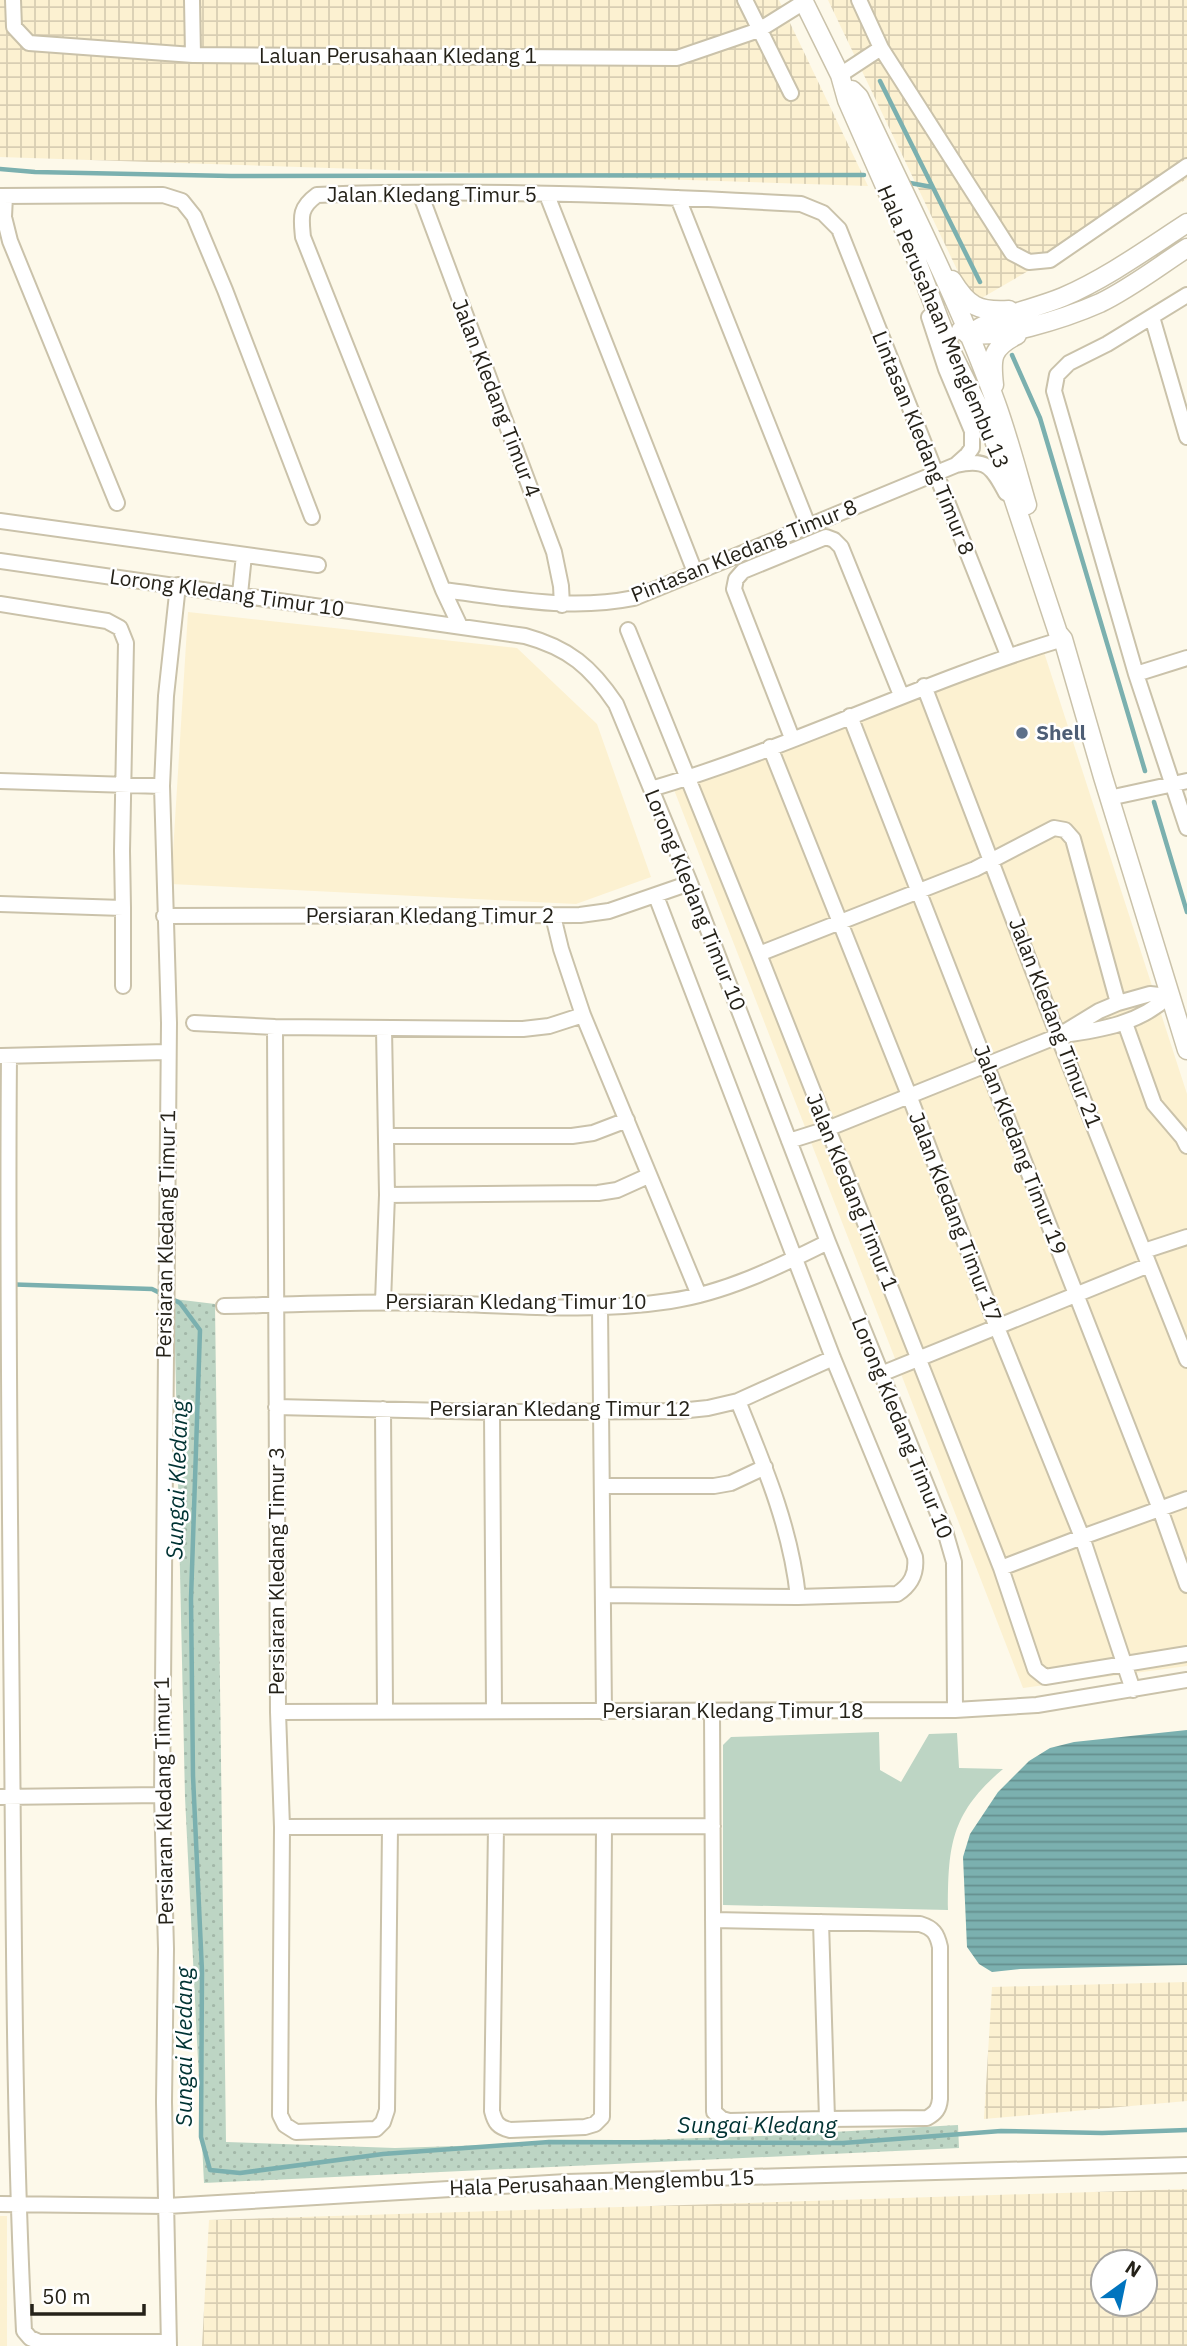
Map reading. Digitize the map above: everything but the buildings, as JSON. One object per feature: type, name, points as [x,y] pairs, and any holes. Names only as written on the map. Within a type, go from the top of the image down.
[{"type":"street","name":"Laluan Perusahaan Kledang 1","points":[[13,0],[14,27],[29,43],[193,55],[677,58],[759,30],[803,1]]},
{"type":"street","points":[[192,0],[193,55]]},
{"type":"street","points":[[745,0],[791,93]]},
{"type":"street","points":[[859,0],[881,48],[1012,253],[1029,262],[1050,260],[1187,166]]},
{"type":"street","name":"Hala Perusahaan Menglembu 13","points":[[803,1],[840,75],[847,100],[910,243],[951,353],[992,434],[1058,633],[1063,639]]},
{"type":"street","points":[[840,75],[881,48]]},
{"type":"street","name":"Hala Perusahaan Menglembu 13","points":[[840,75],[859,97],[933,253],[996,404],[1065,631],[1063,639]]},
{"type":"street","name":"Jalan Kledang Timur 5","points":[[460,626],[443,590],[303,237],[301,217],[306,203],[317,195],[419,193],[678,198],[801,204],[823,213],[839,229]]},
{"type":"street","name":"Jalan Kledang Timur 4","points":[[419,193],[554,552],[562,605]]},
{"type":"street","points":[[117,503],[10,241],[2,196],[163,195],[182,201],[194,216],[225,290],[312,517]]},
{"type":"street","points":[[547,195],[695,572]]},
{"type":"street","points":[[678,198],[808,525]]},
{"type":"street","points":[[900,219],[916,279],[946,369],[972,431],[972,448],[956,465]]},
{"type":"street","points":[[996,404],[992,361],[995,351],[1036,316],[1187,223]]},
{"type":"street","name":"Lintasan Kledang Timur 8","points":[[839,229],[1008,655]]},
{"type":"street","points":[[910,243],[927,268],[950,319],[968,335]]},
{"type":"street","points":[[992,434],[965,350],[968,335],[990,322],[1036,316],[1100,302],[1187,248]]},
{"type":"street","points":[[933,253],[962,296],[982,310],[1036,316]]},
{"type":"street","points":[[1187,295],[1107,344],[1069,363],[1057,375],[1054,391],[1136,674],[1187,828]]},
{"type":"street","points":[[1152,317],[1187,437]]},
{"type":"street","name":"Pintasan Kledang Timur 8","points":[[443,590],[562,605],[605,604],[634,598],[956,465],[973,461],[994,472],[1022,526]]},
{"type":"street","points":[[0,522],[318,565]]},
{"type":"street","points":[[792,738],[734,589],[736,579],[743,570],[826,537],[841,547],[901,695]]},
{"type":"street","points":[[240,594],[244,555]]},
{"type":"street","name":"Lorong Kledang Timur 10","points":[[0,561],[460,626],[546,642],[584,664],[601,682],[616,704],[690,883],[828,1242],[945,1531],[954,1562],[955,1710]]},
{"type":"street","name":"Persiaran Kledang Timur 1","points":[[169,2344],[163,2102],[166,1950],[162,1795],[169,1023],[162,786],[166,696],[178,585]]},
{"type":"street","points":[[0,604],[107,621],[120,628],[127,643],[123,786],[123,986]]},
{"type":"street","name":"Jalan Kledang Timur 1","points":[[628,631],[1002,1568],[1035,1669],[1045,1677],[1187,1654]]},
{"type":"street","points":[[651,789],[688,778],[1008,655],[1063,639],[1169,996],[1184,1027],[1187,1050]]},
{"type":"street","points":[[1136,674],[1187,658]]},
{"type":"street","name":"Jalan Kledang Timur 21","points":[[924,686],[1058,1036],[1187,1360]]},
{"type":"street","name":"Jalan Kledang Timur 19","points":[[850,716],[1160,1509],[1187,1585]]},
{"type":"street","name":"Jalan Kledang Timur 17","points":[[770,747],[909,1095],[996,1325],[1082,1536],[1133,1689]]},
{"type":"street","points":[[0,780],[162,786]]},
{"type":"street","points":[[1109,798],[1187,781]]},
{"type":"street","points":[[759,954],[975,869],[1054,828],[1065,830],[1073,839],[1118,1003]]},
{"type":"street","name":"Persiaran Kledang Timur 2","points":[[164,916],[580,915],[609,911],[656,897],[690,883]]},
{"type":"street","name":"Lorong Kledang Timur 10","points":[[656,897],[833,1358],[915,1558],[916,1569],[912,1580],[906,1589],[897,1594],[798,1597]]},
{"type":"street","points":[[0,904],[123,908]]},
{"type":"street","points":[[553,916],[583,1015],[699,1295]]},
{"type":"street","points":[[789,1141],[827,1129],[1058,1036],[1098,1011],[1118,1003],[1150,994],[1169,996]]},
{"type":"street","points":[[1058,1036],[1103,1030],[1125,1023],[1154,1010],[1169,996]]},
{"type":"street","points":[[194,1023],[384,1029],[523,1029],[549,1026],[583,1015]]},
{"type":"street","points":[[1125,1023],[1154,1104],[1187,1146]]},
{"type":"street","name":"Persiaran Kledang Timur 3","points":[[275,1027],[278,1712],[282,1827],[279,2115],[285,2125],[296,2132],[376,2129],[383,2122],[387,2110],[390,1827]]},
{"type":"street","points":[[383,1302],[387,1195],[384,1029]]},
{"type":"street","points":[[167,1052],[4,1056],[7,1278],[6,1797],[24,2331],[39,2342],[169,2344]]},
{"type":"street","points":[[386,1136],[572,1136],[593,1133],[627,1120]]},
{"type":"street","points":[[387,1195],[598,1193],[617,1190],[648,1176]]},
{"type":"street","points":[[881,1374],[1076,1293],[1187,1237]]},
{"type":"street","name":"Persiaran Kledang Timur 10","points":[[224,1306],[383,1302],[600,1307],[670,1301],[699,1295],[747,1279],[828,1242]]},
{"type":"street","points":[[600,1307],[604,1712]]},
{"type":"street","name":"Persiaran Kledang Timur 12","points":[[276,1407],[492,1412],[679,1411],[738,1401],[833,1358]]},
{"type":"street","points":[[603,1595],[798,1597],[783,1516],[738,1401]]},
{"type":"street","points":[[383,1409],[385,1710]]},
{"type":"street","points":[[492,1412],[494,1711]]},
{"type":"street","points":[[602,1486],[714,1486],[731,1483],[765,1467]]},
{"type":"street","points":[[1002,1568],[1187,1499]]},
{"type":"street","name":"Persiaran Kledang Timur 18","points":[[278,1712],[955,1710],[1037,1705],[1187,1680]]},
{"type":"street","points":[[712,1711],[713,2105],[714,2112],[722,2119],[729,2120],[927,2118],[935,2114],[940,2099],[940,1947],[938,1936],[930,1927],[920,1924],[713,1920]]},
{"type":"street","points":[[6,1797],[162,1795]]},
{"type":"street","points":[[282,1827],[713,1826]]},
{"type":"street","points":[[496,1827],[492,2111],[495,2122],[510,2130],[585,2127],[595,2124],[602,2117],[604,1827]]},
{"type":"street","points":[[821,1922],[827,2119]]},
{"type":"street","name":"Hala Perusahaan Menglembu 15","points":[[0,2204],[167,2206],[566,2182],[1187,2165]]},
{"type":"shaded area","points":[[0,0],[779,0],[868,186],[0,157]]},
{"type":"shaded area","points":[[828,0],[1187,0],[1187,179],[973,303]]},
{"type":"shaded area","points":[[188,612],[517,648],[597,724],[651,877],[576,904],[171,884]]},
{"type":"shaded area","points":[[1041,643],[1187,1094],[1187,1666],[1023,1688],[671,782]]},
{"type":"shaded area","points":[[1187,1982],[1187,2101],[984,2119],[992,1987]]},
{"type":"shaded area","points":[[1187,2189],[1187,2346],[202,2346],[209,2220]]},
{"type":"shaded area","points":[[0,2216],[7,2216],[7,2346],[0,2346]]},
{"type":"green space","points":[[174,1299],[215,1304],[226,2142],[395,2148],[761,2136],[958,2125],[959,2148],[204,2183],[185,1797]]},
{"type":"green space","points":[[879,1732],[880,1770],[901,1782],[929,1734],[957,1733],[959,1768],[1003,1769],[972,1800],[956,1832],[949,1867],[948,1910],[723,1905],[723,1745],[731,1737]]},
{"type":"water","points":[[1187,1730],[1187,1965],[992,1972],[979,1964],[967,1947],[963,1857],[970,1834],[998,1792],[1029,1761],[1050,1748],[1074,1742]]},
{"type":"waterway","points":[[880,81],[980,282]]},
{"type":"waterway","points":[[0,169],[231,176],[864,175]]},
{"type":"waterway","points":[[910,183],[932,187]]},
{"type":"waterway","points":[[1012,355],[1040,418],[1145,771]]},
{"type":"waterway","points":[[1154,802],[1187,912]]},
{"type":"waterway","name":"Sungai Kledang","points":[[0,1284],[152,1289],[162,1294]]},
{"type":"waterway","name":"Sungai Kledang","points":[[170,1298],[180,1303],[200,1330],[191,1599],[193,1776],[202,1971],[201,2137],[210,2170],[240,2173],[383,2154],[549,2142],[843,2143],[1001,2131],[1102,2133],[1187,2130]]},
{"type":"place","name":"Shell","points":[[1022,733]]}]
